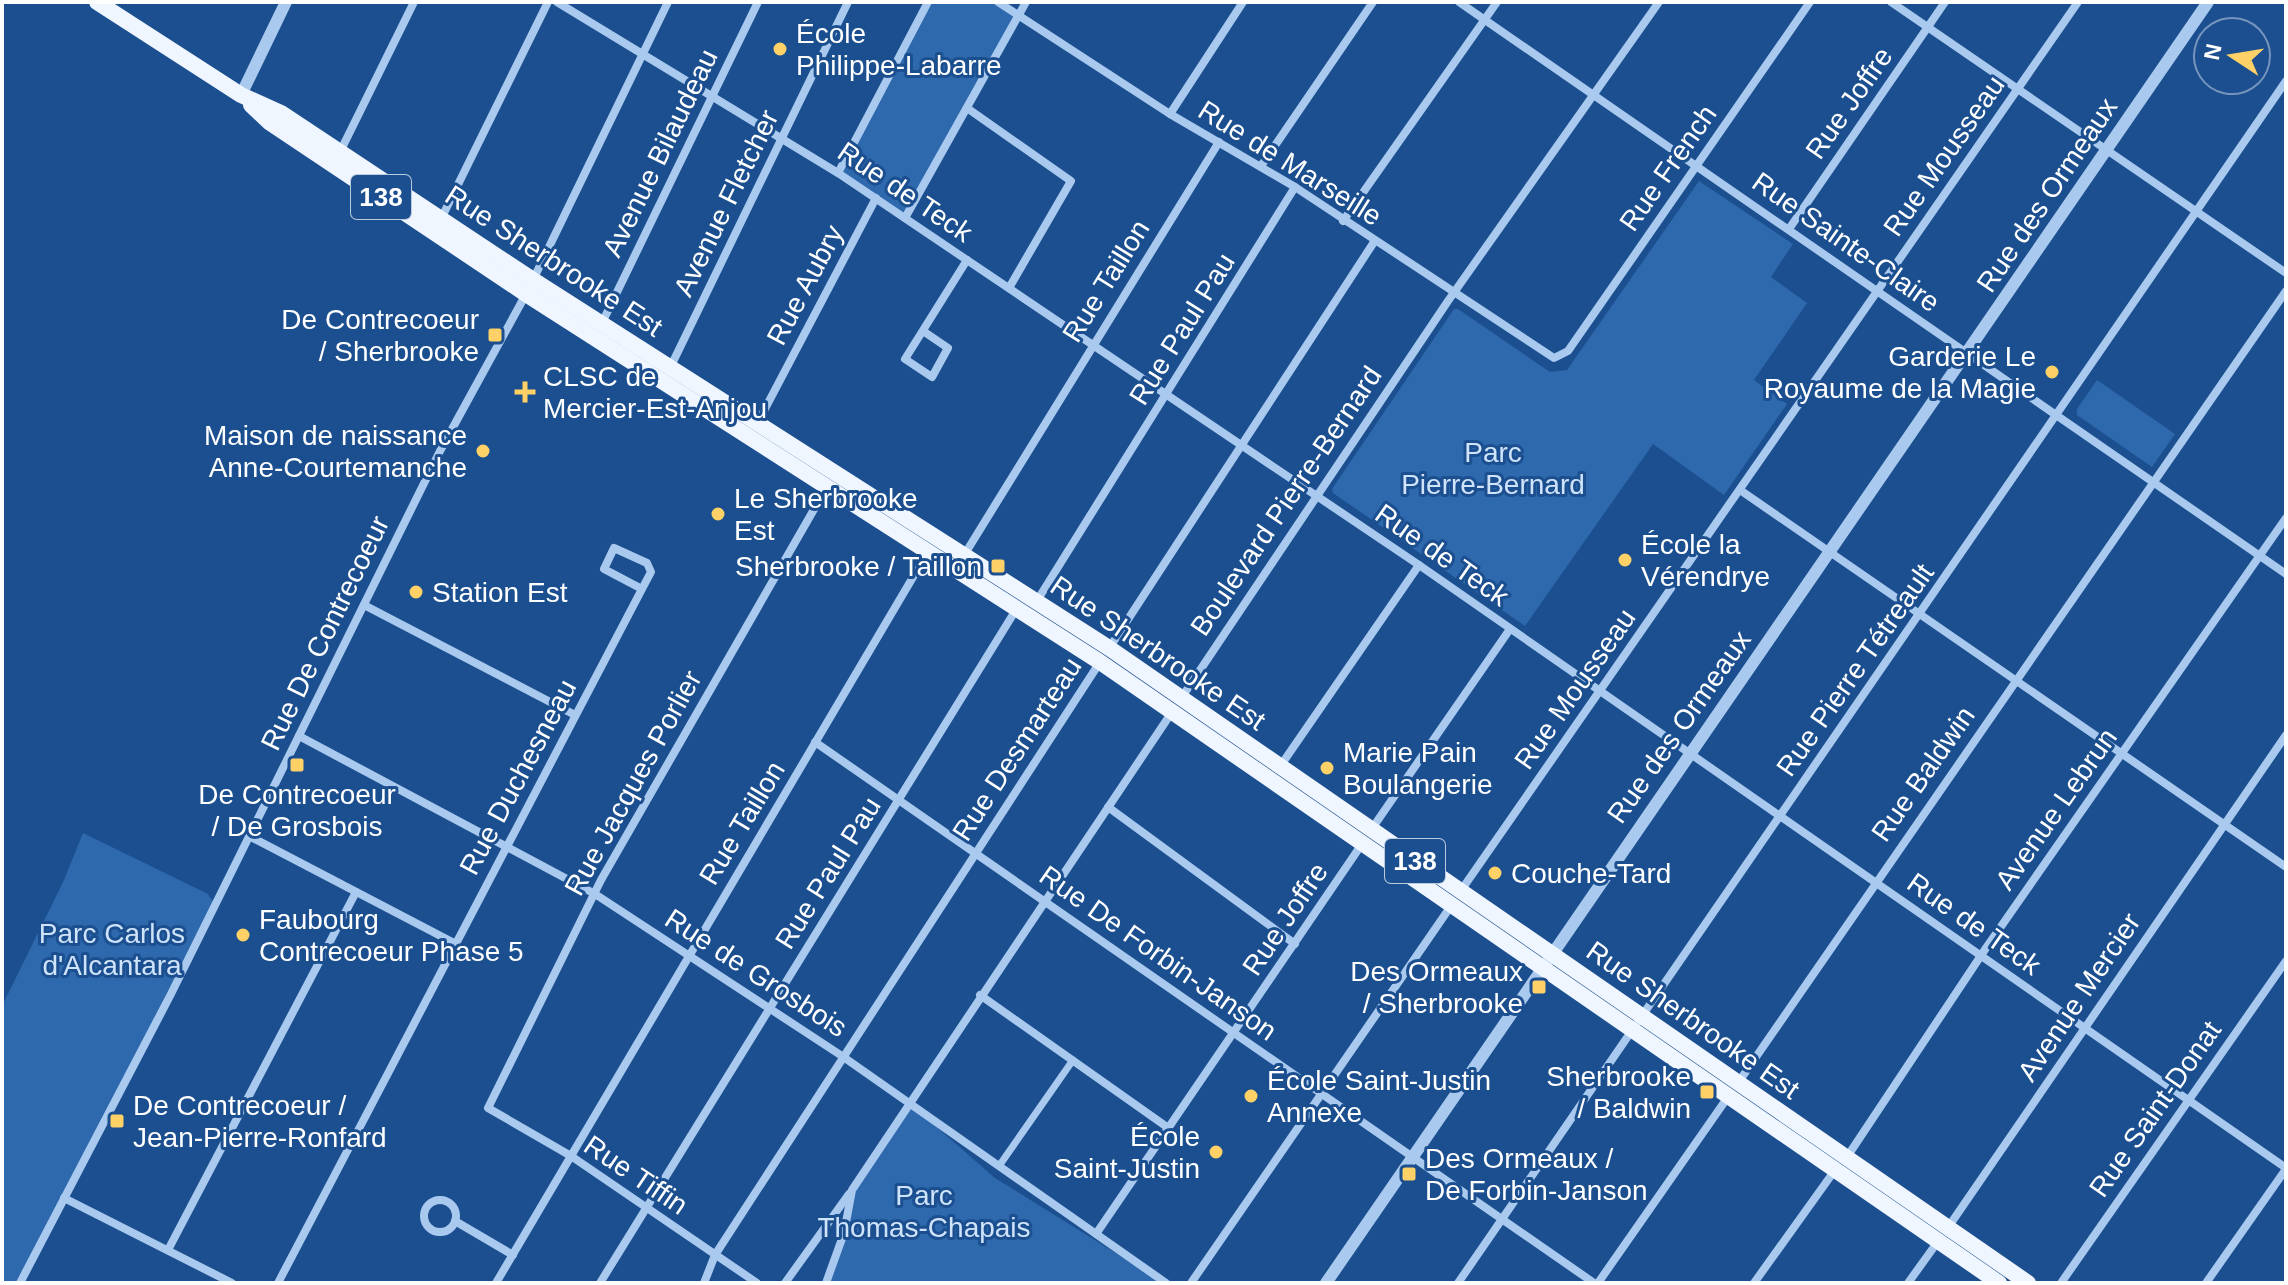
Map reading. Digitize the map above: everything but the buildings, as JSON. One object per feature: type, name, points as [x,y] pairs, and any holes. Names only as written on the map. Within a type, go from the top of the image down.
[{"type":"main road","name":"Rue Sherbrooke Est","points":[[97,2],[241,95],[269,122],[336,158],[530,287],[932,544]]},
{"type":"main road","name":"Rue Sherbrooke Est","points":[[754,428],[828,485],[960,561],[1027,608],[1105,655],[1546,960],[1642,1016],[1738,1083],[1937,1243],[1999,1283]]},
{"type":"main road","name":"Rue Sherbrooke Est","points":[[1546,960],[1632,1030],[1727,1098],[1948,1227],[2028,1283]]},
{"type":"street","points":[[241,95],[286,2]]},
{"type":"street","points":[[336,158],[414,2]]},
{"type":"street","points":[[438,226],[548,2]]},
{"type":"street","name":"Rue de Teck","points":[[557,2],[876,198],[1419,565],[2286,1169]]},
{"type":"street","name":"Rue De Contrecoeur","points":[[20,1283],[249,836],[440,451],[530,287],[668,2]]},
{"type":"street","name":"Avenue Bilaudeau","points":[[599,330],[758,2]]},
{"type":"street","name":"Avenue Fletcher","points":[[667,373],[848,2]]},
{"type":"street","points":[[838,173],[928,2]]},
{"type":"street","name":"Rue de Marseille","points":[[998,2],[1170,114],[1295,187],[1549,356],[1559,357]]},
{"type":"street","points":[[905,218],[1026,2]]},
{"type":"street","points":[[1170,114],[1243,2]]},
{"type":"street","points":[[1261,166],[1373,2]]},
{"type":"street","name":"Rue Sainte-Claire","points":[[1459,2],[2286,574]]},
{"type":"street","points":[[1343,221],[1497,2]]},
{"type":"street","name":"Boulevard Pierre-Bernard","points":[[785,1283],[852,1190],[908,1102],[1453,293],[1659,2]]},
{"type":"street","name":"Rue French","points":[[1559,357],[1568,351],[1810,2]]},
{"type":"street","points":[[1891,2],[2286,273]]},
{"type":"street","name":"Rue Joffre","points":[[1789,229],[1945,2]]},
{"type":"street","name":"Rue Mousseau","points":[[1191,1283],[2078,2]]},
{"type":"street","name":"Rue des Ormeaux","points":[[1326,1283],[2208,2]]},
{"type":"street","name":"Rue Pierre Tétreault","points":[[1458,1283],[2286,81]]},
{"type":"street","points":[[967,108],[1071,181],[1009,288]]},
{"type":"street","name":"Rue Taillon","points":[[960,561],[1219,142]]},
{"type":"street","name":"Rue Paul Pau","points":[[600,1283],[899,800],[1168,396],[1295,187]]},
{"type":"street","name":"Rue Aubry","points":[[754,428],[876,198]]},
{"type":"street","name":"Rue Desmarteau","points":[[704,1283],[715,1255],[842,1056],[1374,242]]},
{"type":"street","points":[[923,331],[948,348],[932,377],[905,359],[967,260]]},
{"type":"street","name":"Rue Baldwin","points":[[1596,1283],[2286,291]]},
{"type":"street","name":"Rue Jacques Porlier","points":[[488,1108],[595,894],[828,485]]},
{"type":"street","points":[[1740,490],[2286,867]]},
{"type":"street","name":"Avenue Lebrun","points":[[1754,1283],[1840,1165],[1981,956],[2286,518]]},
{"type":"street","name":"Rue Taillon","points":[[496,1283],[932,544]]},
{"type":"street","points":[[614,548],[650,566],[642,589],[604,569],[614,548]]},
{"type":"street","points":[[1275,774],[1419,565]]},
{"type":"street","name":"Rue Duchesneau","points":[[278,1283],[642,589]]},
{"type":"street","points":[[364,605],[575,715]]},
{"type":"street","name":"Rue Joffre","points":[[1096,1234],[1510,629]]},
{"type":"street","name":"Avenue Mercier","points":[[1908,1283],[2085,1028],[2222,823],[2286,735]]},
{"type":"street","name":"Rue de Grosbois","points":[[299,736],[508,844],[595,894],[842,1056],[1166,1283]]},
{"type":"street","name":"Rue De Forbin-Janson","points":[[815,742],[1596,1283]]},
{"type":"street","points":[[1108,807],[1295,944]]},
{"type":"street","points":[[249,836],[456,944]]},
{"type":"street","points":[[168,1250],[356,892]]},
{"type":"street","name":"Rue Saint-Donat","points":[[2061,1283],[2286,961]]},
{"type":"street","points":[[980,995],[1167,1127]]},
{"type":"street","points":[[999,1166],[1073,1060]]},
{"type":"street","name":"Rue Tiffin","points":[[488,1108],[571,1156],[757,1283]]},
{"type":"street","points":[[2206,1283],[2286,1169]]},
{"type":"street","name":"Boulevard Pierre-Bernard","points":[[826,1283],[844,1233],[852,1190]]},
{"type":"street","points":[[64,1198],[232,1283]]},
{"type":"street","points":[[455,1221],[513,1255]]},
{"type":"green space","points":[[928,2],[998,2],[1019,15],[905,218],[838,173]]},
{"type":"green space","name":"Parc Pierre-Bernard","points":[[1699,181],[1793,244],[1771,277],[1807,303],[1754,380],[1787,404],[1724,495],[1653,444],[1525,626],[1333,493],[1332,489],[1454,309],[1550,372],[1567,370]]},
{"type":"green space","points":[[2097,380],[2175,434],[2152,467],[2077,415],[2077,409]]},
{"type":"green space","name":"Parc Carlos d'Alcantara","points":[[83,833],[208,894],[215,905],[20,1283],[2,1283],[2,1006],[64,880]]},
{"type":"green space","name":"Parc Thomas-Chapais","points":[[908,1102],[995,1178],[1164,1283],[826,1283],[844,1233],[852,1190]]},
{"type":"place","name":"École Philippe-Labarre","points":[[780,49]]},
{"type":"place","name":"De Contrecoeur / Sherbrooke","points":[[495,335]]},
{"type":"place","name":"Garderie Le Royaume de la Magie","points":[[2052,372]]},
{"type":"place","name":"CLSC de Mercier-Est-Anjou","points":[[525,392]]},
{"type":"place","name":"Maison de naissance Anne-Courtemanche","points":[[483,451]]},
{"type":"place","name":"Le Sherbrooke Est","points":[[718,514]]},
{"type":"place","name":"École la Vérendrye","points":[[1625,560]]},
{"type":"place","name":"Sherbrooke / Taillon","points":[[998,566]]},
{"type":"place","name":"Station Est","points":[[416,592]]},
{"type":"place","name":"De Contrecoeur / De Grosbois","points":[[297,765]]},
{"type":"place","name":"Marie Pain Boulangerie","points":[[1327,768]]},
{"type":"place","name":"Couche-Tard","points":[[1495,873]]},
{"type":"place","name":"Faubourg Contrecoeur Phase 5","points":[[243,935]]},
{"type":"place","name":"Des Ormeaux / Sherbrooke","points":[[1539,987]]},
{"type":"place","name":"Sherbrooke / Baldwin","points":[[1707,1092]]},
{"type":"place","name":"École Saint-Justin Annexe","points":[[1251,1096]]},
{"type":"place","name":"De Contrecoeur / Jean-Pierre-Ronfard","points":[[117,1121]]},
{"type":"place","name":"École Saint-Justin","points":[[1216,1152]]},
{"type":"place","name":"Des Ormeaux / De Forbin-Janson","points":[[1409,1174]]}]
